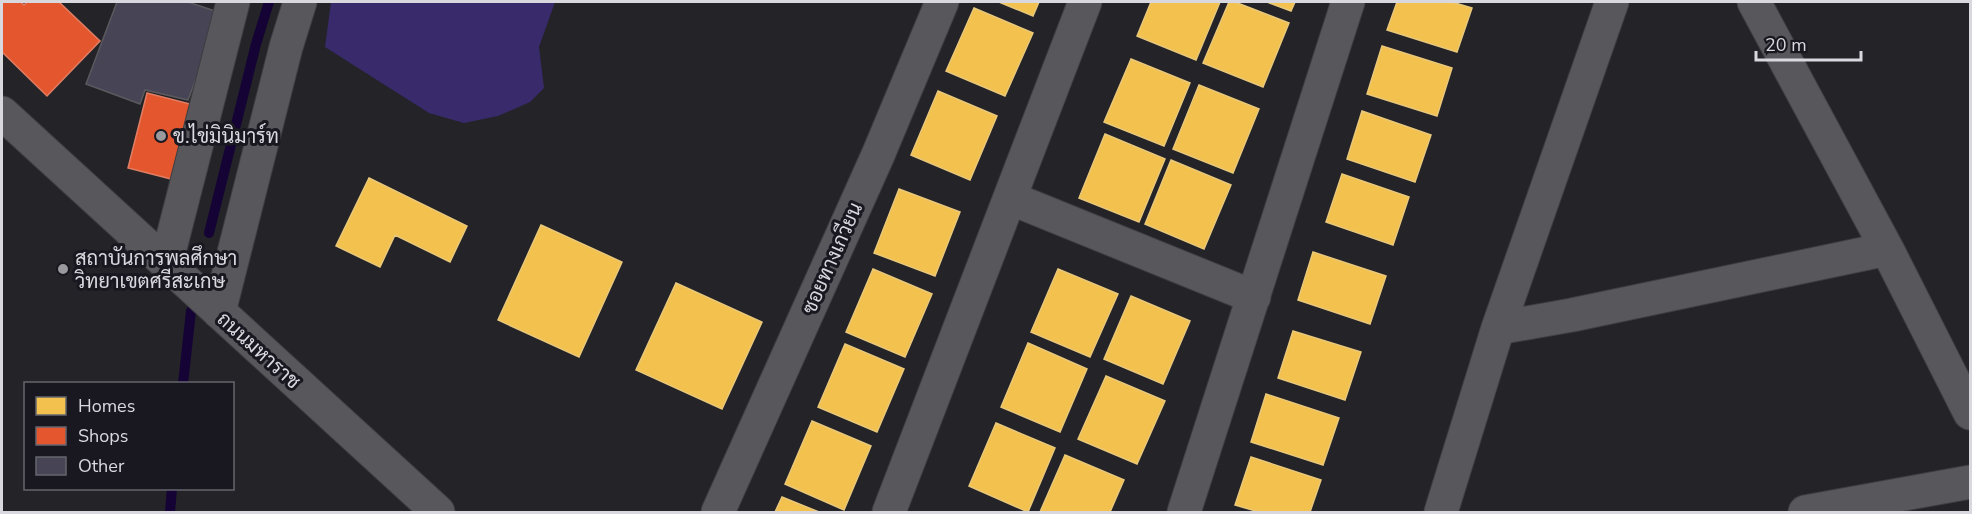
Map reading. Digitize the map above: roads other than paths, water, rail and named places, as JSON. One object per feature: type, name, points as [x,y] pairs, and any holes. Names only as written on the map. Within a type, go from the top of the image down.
[{"type":"street","points":[[166,264],[233,2]]},
{"type":"street","points":[[219,312],[286,47],[300,2]]},
{"type":"street","name":"ซอยทางเกวียน","points":[[718,513],[878,155],[942,2]]},
{"type":"street","points":[[889,513],[1085,2]]},
{"type":"street","points":[[1184,513],[1348,2]]},
{"type":"street","points":[[1440,513],[1498,328],[1612,2]]},
{"type":"street","points":[[1754,2],[1887,249],[1971,413]]},
{"type":"street","name":"ถนนมหาราช","points":[[2,113],[438,513]]},
{"type":"street","points":[[1010,198],[1254,297]]},
{"type":"street","points":[[1498,328],[1572,315],[1887,249]]},
{"type":"street","points":[[1805,513],[1971,482]]},
{"type":"waterway","points":[[209,233],[256,44],[269,2]]},
{"type":"waterway","points":[[183,382],[191,311]]},
{"type":"waterway","points":[[170,512],[172,490]]},
{"type":"place","name":"ข.ไข่มินิมาร์ท","points":[[161,136]]},
{"type":"place","name":"สถาบันการพลศึกษา วิทยาเขตศรีสะเกษ","points":[[63,269]]}]
